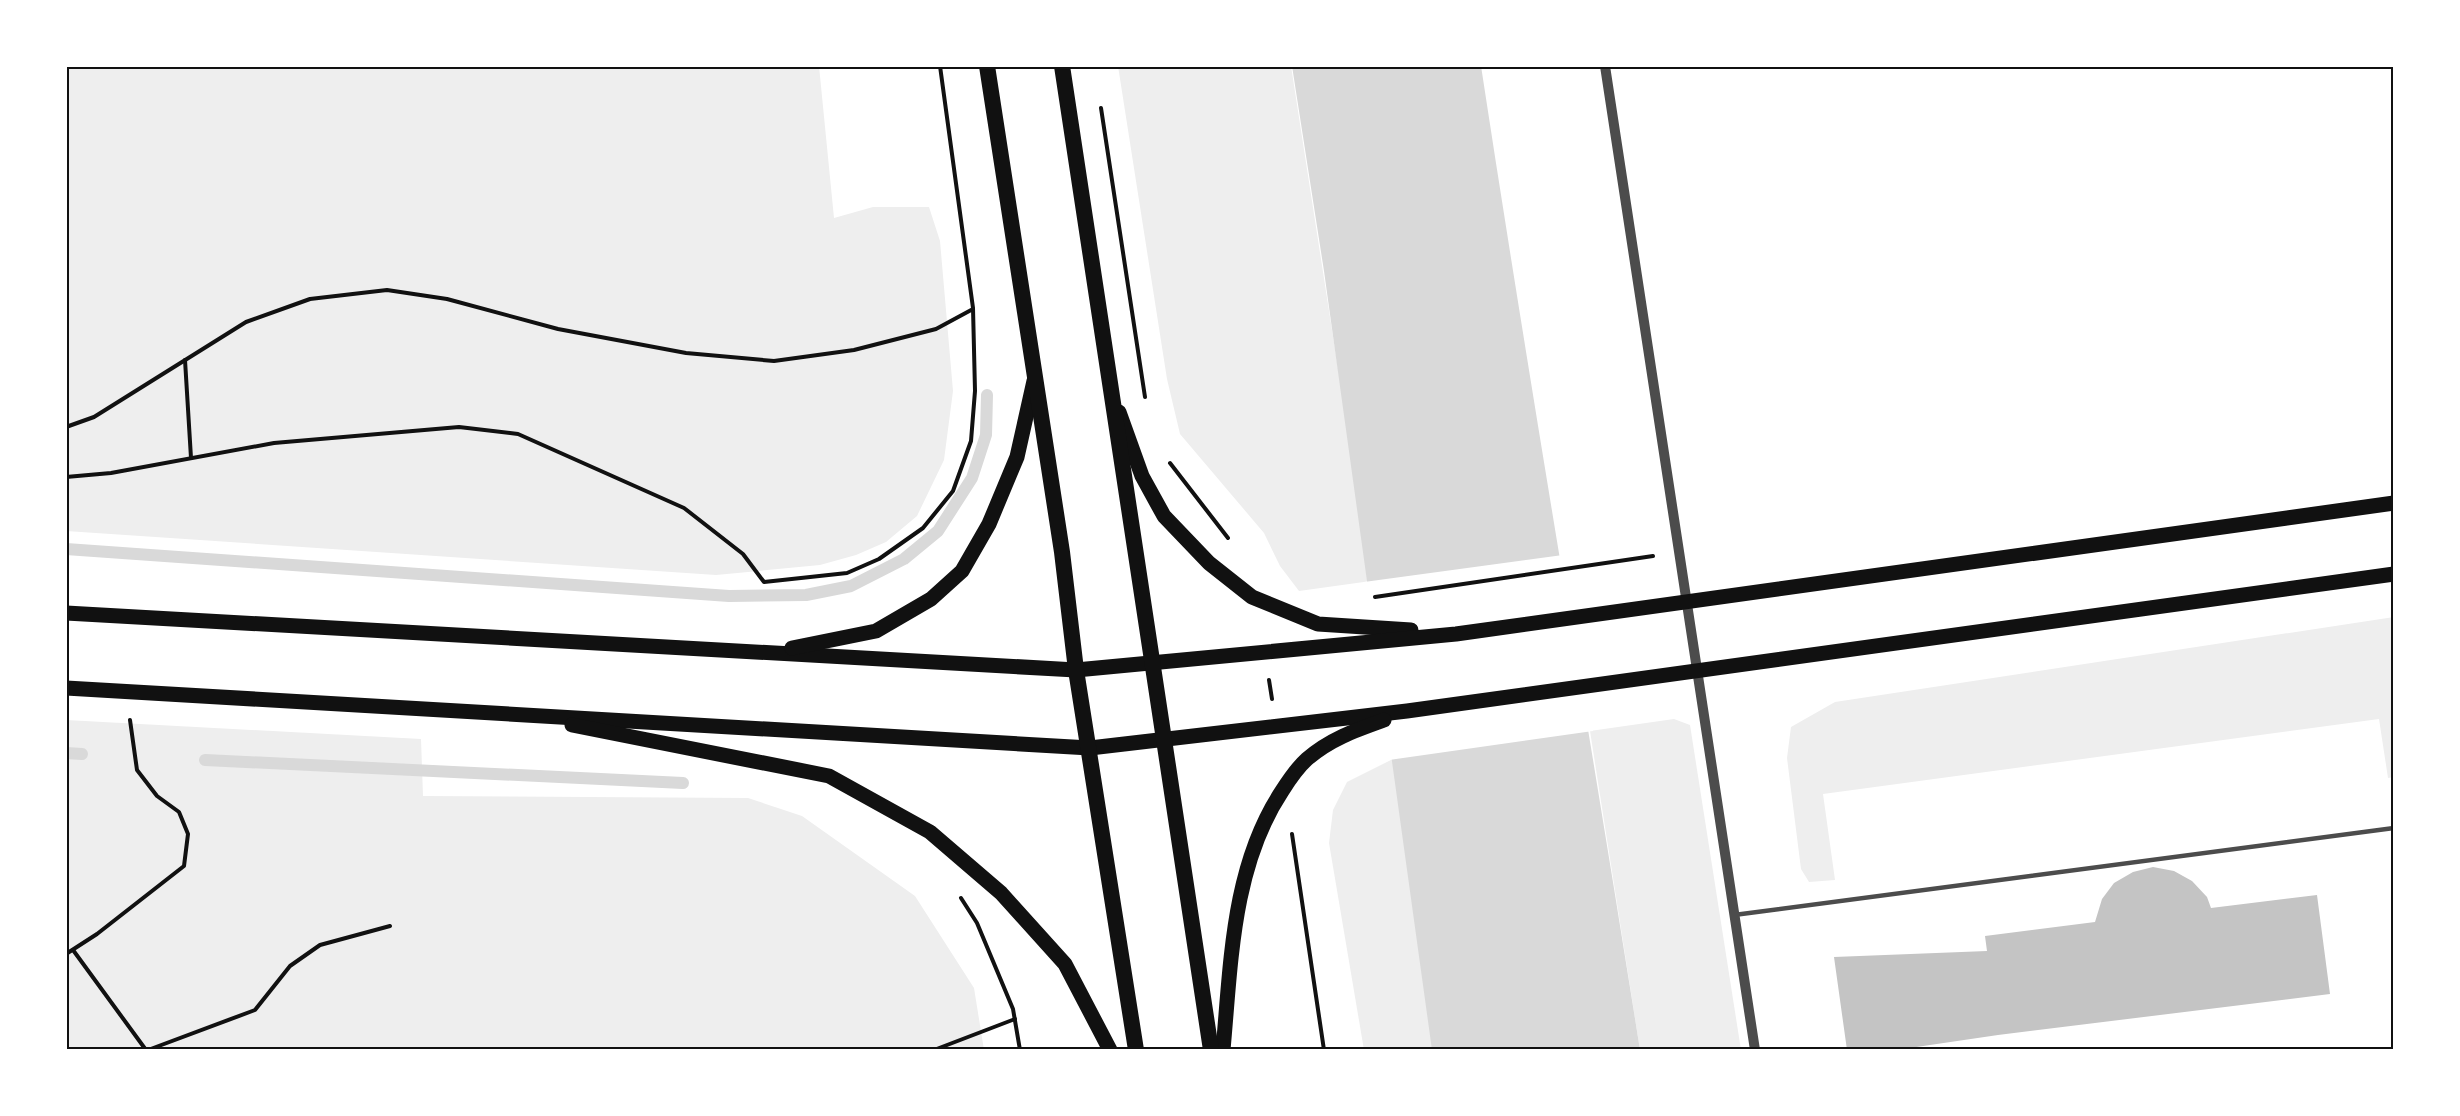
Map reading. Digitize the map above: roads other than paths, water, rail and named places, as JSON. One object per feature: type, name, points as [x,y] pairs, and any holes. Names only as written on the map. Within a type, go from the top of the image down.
[{"type":"highway","points":[[987,66],[1062,552],[1076,670],[1136,1050]]},
{"type":"highway","points":[[1062,66],[1211,1050]]},
{"type":"main road","points":[[770,653],[876,631],[931,598],[962,571],[989,524],[1017,457],[1035,378]]},
{"type":"main road","points":[[1111,387],[1142,476],[1164,516],[1209,563],[1252,597],[1318,624],[1456,634]]},
{"type":"main road","points":[[66,613],[1076,670],[1456,634],[2394,503]]},
{"type":"main road","points":[[66,688],[1090,748],[1407,711],[2394,574]]},
{"type":"main road","points":[[1223,1050],[1235,924],[1258,836],[1274,802],[1306,759],[1336,738],[1407,711]]},
{"type":"main road","points":[[516,714],[829,776],[876,801],[930,832],[1001,893],[1065,964],[1110,1050]]},
{"type":"street","points":[[1605,66],[1755,1050]]},
{"type":"lane","points":[[1734,915],[2394,828]]},
{"type":"waterway","points":[[66,549],[729,596],[806,595],[851,586],[904,559],[938,531],[972,478],[986,435],[987,395]]},
{"type":"waterway","points":[[66,753],[82,754]]},
{"type":"waterway","points":[[205,760],[683,783]]}]
